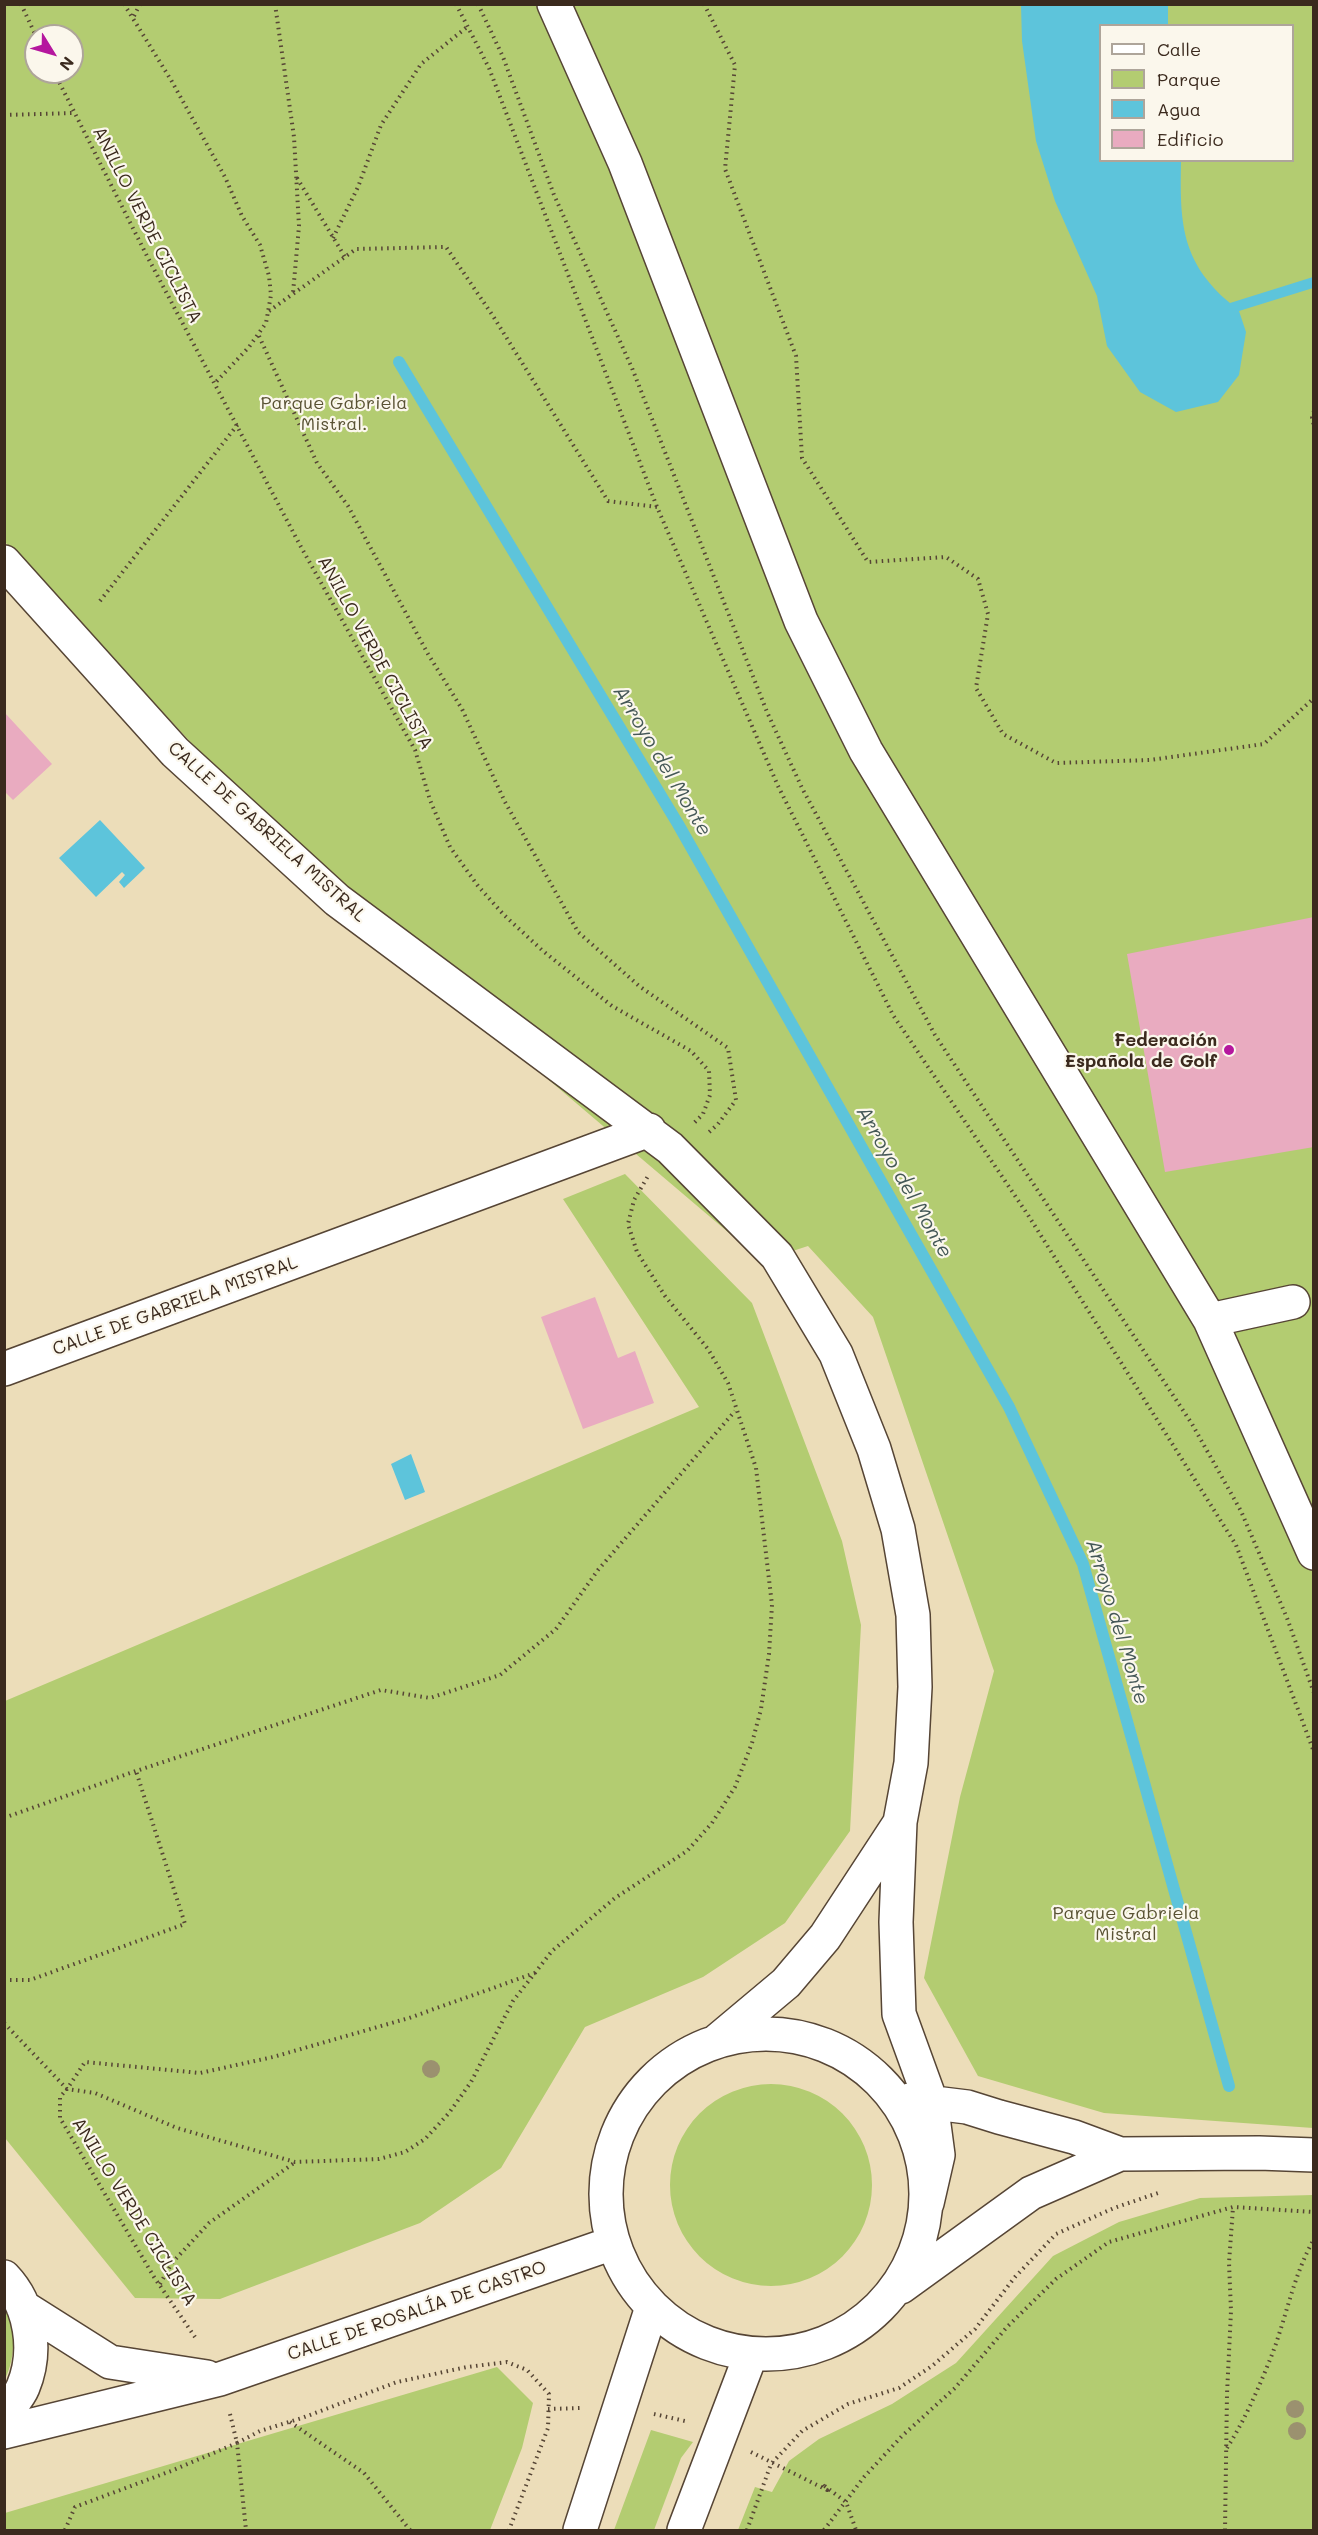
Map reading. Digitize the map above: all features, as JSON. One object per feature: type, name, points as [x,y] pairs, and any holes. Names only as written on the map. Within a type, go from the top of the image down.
[{"type":"street","points":[[554,4],[625,163],[801,621],[866,751],[1210,1320],[1314,1553]]},
{"type":"street","name":"CALLE DE GABRIELA MISTRAL","points":[[4,562],[175,752],[337,900],[666,1146],[777,1256],[836,1354],[874,1449],[898,1529],[913,1615],[915,1687],[911,1762],[900,1822],[896,1922],[899,2014],[931,2102],[938,2155],[918,2247],[907,2271],[892,2293]]},
{"type":"street","name":"CALLE DE GABRIELA MISTRAL","points":[[4,1369],[666,1146]]},
{"type":"street","points":[[1210,1320],[1293,1302]]},
{"type":"street","name":"CALLE DE GABRIELA MISTRAL","points":[[717,2041],[786,1983],[825,1937],[900,1822]]},
{"type":"street","points":[[927,2203],[923,2159],[908,2117],[896,2098],[866,2068],[829,2045],[785,2034],[739,2035],[717,2041],[696,2049],[658,2075],[643,2092],[624,2121],[611,2152],[607,2175],[606,2198],[613,2243],[631,2280],[652,2307],[669,2322],[698,2339],[729,2350],[751,2354],[778,2354],[804,2350],[829,2342],[853,2329],[874,2313],[892,2293],[1031,2193],[1120,2154]]},
{"type":"street","points":[[896,2098],[967,2107],[1074,2137],[1120,2154],[1314,2155]]},
{"type":"street","name":"CALLE DE ROSALÍA DE CASTRO","points":[[4,2432],[220,2379],[613,2243]]},
{"type":"street","points":[[4,2277],[14,2287],[28,2319],[31,2354],[22,2388],[4,2415]]},
{"type":"street","name":"CALLE DE ROSALÍA DE CASTRO","points":[[23,2307],[110,2362],[220,2379]]},
{"type":"street","points":[[580,2530],[652,2307]]},
{"type":"street","points":[[684,2530],[751,2354]]},
{"type":"path","points":[[21,4],[30,24]]},
{"type":"path","points":[[124,4],[134,16],[225,177],[242,216],[260,245],[269,276],[269,311],[259,336],[215,383]]},
{"type":"path","points":[[134,16],[140,4]]},
{"type":"path","points":[[275,4],[294,137],[297,177],[299,226],[293,294]]},
{"type":"path","points":[[456,4],[489,68],[657,507],[778,786],[893,1015],[1028,1215],[1236,1545],[1314,1752]]},
{"type":"path","points":[[478,4],[503,57],[554,195],[632,368],[767,712],[802,788],[935,1035],[1192,1424],[1241,1511],[1287,1618],[1314,1693]]},
{"type":"path","points":[[704,4],[735,65],[725,169],[796,356],[802,458],[868,562],[946,557],[978,579],[988,614],[976,688],[1003,734],[1056,763],[1150,760],[1264,744],[1314,698]]},
{"type":"path","points":[[333,238],[358,187],[381,125],[421,64],[467,27]]},
{"type":"path","points":[[1314,44],[1314,63]]},
{"type":"path","name":"ANILLO VERDE CICLISTA","points":[[60,84],[147,256],[238,424],[301,548],[416,750],[430,800],[450,847],[478,886],[504,915],[612,1006],[691,1050],[709,1071],[711,1095],[703,1114],[666,1146],[634,1200],[628,1224],[637,1252],[665,1296],[708,1349],[728,1383],[735,1411],[756,1468],[772,1605],[766,1676],[761,1709],[752,1743],[735,1787],[712,1823],[687,1851],[592,1915],[552,1951],[513,2001],[471,2082],[449,2113],[425,2139],[405,2152],[379,2159],[295,2162],[177,2128],[95,2093],[67,2089],[60,2097],[60,2118],[220,2379],[237,2443],[246,2530]]},
{"type":"path","points":[[4,115],[74,113]]},
{"type":"path","points":[[297,177],[345,257]]},
{"type":"path","points":[[269,311],[356,249],[446,247],[493,316],[608,501],[657,507]]},
{"type":"path","points":[[259,336],[317,463],[348,506],[428,654],[462,709],[505,802],[578,932],[639,986],[728,1047],[736,1100],[718,1124],[666,1146]]},
{"type":"path","points":[[1314,411],[1312,418],[1314,426]]},
{"type":"path","points":[[100,601],[238,424]]},
{"type":"path","points":[[4,1818],[136,1771],[381,1690],[430,1698],[500,1675],[556,1629],[598,1570],[735,1411]]},
{"type":"path","points":[[4,1980],[30,1980],[185,1924],[136,1771]]},
{"type":"path","points":[[4,2023],[67,2089],[85,2062],[200,2073],[273,2057],[409,2018],[535,1972]]},
{"type":"path","points":[[160,2284],[172,2263],[203,2229],[295,2162]]},
{"type":"path","points":[[747,2530],[771,2464],[802,2431],[848,2404],[899,2388],[932,2366],[975,2329],[1015,2277],[1056,2234],[1114,2208],[1168,2190]]},
{"type":"path","points":[[1225,2530],[1231,2311],[1229,2263],[1233,2207]]},
{"type":"path","points":[[824,2530],[864,2477],[902,2436],[954,2388],[1007,2327],[1056,2279],[1109,2242],[1233,2207],[1314,2212]]},
{"type":"path","points":[[1227,2448],[1243,2423],[1273,2352],[1304,2256],[1314,2239]]},
{"type":"path","points":[[64,2530],[75,2506],[171,2471],[260,2431],[397,2382],[467,2367],[507,2362],[527,2370],[549,2394],[548,2428],[509,2530]]},
{"type":"path","points":[[548,2409],[620,2407],[701,2424],[771,2464],[827,2490],[822,2484],[846,2502],[856,2530]]},
{"type":"path","points":[[290,2422],[364,2474],[410,2530]]},
{"type":"green space","points":[[5,5],[1313,5],[1313,2128],[1104,2113],[978,2076],[924,1978],[960,1797],[994,1671],[873,1317],[808,1246],[762,1261],[337,900],[5,542]]},
{"type":"green space","points":[[625,1174],[752,1303],[842,1541],[861,1625],[850,1831],[785,1923],[703,1977],[585,2027],[501,2168],[420,2223],[220,2299],[135,2298],[5,2138],[5,1701],[699,1407],[563,1199]]},
{"type":"green space","points":[[771,2084],[791,2086],[810,2092],[827,2101],[849,2121],[864,2146],[870,2165],[872,2185],[870,2205],[864,2224],[855,2241],[835,2263],[810,2278],[791,2284],[771,2286],[751,2284],[732,2278],[715,2269],[693,2249],[678,2224],[672,2205],[670,2185],[672,2165],[678,2146],[687,2129],[707,2107],[732,2092],[751,2086]]},
{"type":"green space","points":[[1313,2195],[1313,2530],[738,2530],[755,2487],[772,2492],[789,2461],[819,2439],[892,2404],[956,2363],[1053,2256],[1119,2222],[1200,2198]]},
{"type":"green space","points":[[5,2306],[13,2333],[13,2352],[5,2379]]},
{"type":"green space","points":[[497,2367],[533,2403],[522,2448],[490,2530],[5,2530],[5,2513]]},
{"type":"green space","points":[[651,2430],[693,2442],[681,2458],[654,2530],[614,2530]]},
{"type":"water","points":[[1021,5],[1168,5],[1168,24],[1099,24],[1099,162],[1181,162],[1181,202],[1186,238],[1201,271],[1213,287],[1230,303],[1313,277],[1313,288],[1239,311],[1246,332],[1239,375],[1218,402],[1176,412],[1140,392],[1107,346],[1097,296],[1055,201],[1036,141],[1022,41]]},
{"type":"water","points":[[100,820],[145,868],[124,888],[119,882],[125,875],[122,872],[96,897],[59,858]]},
{"type":"water","points":[[411,1454],[425,1492],[405,1500],[391,1464]]},
{"type":"building","points":[[5,713],[52,764],[13,800],[5,792]]},
{"type":"building","name":"Federación Española de Golf","points":[[1314,917],[1314,1147],[1165,1172],[1127,954]]},
{"type":"building","points":[[595,1297],[618,1358],[635,1351],[654,1403],[583,1429],[541,1317]]},
{"type":"waterway","name":"Arroyo del Monte","points":[[399,362],[678,824],[1009,1407],[1083,1564],[1229,2086]]},
{"type":"place","name":"Federación Española de Golf","points":[[1229,1050]]},
{"type":"park label","name":"Parque Gabriela Mistral.","points":[[334,413]]},
{"type":"park label","name":"Parque Gabriela Mistral","points":[[1126,1923]]}]
